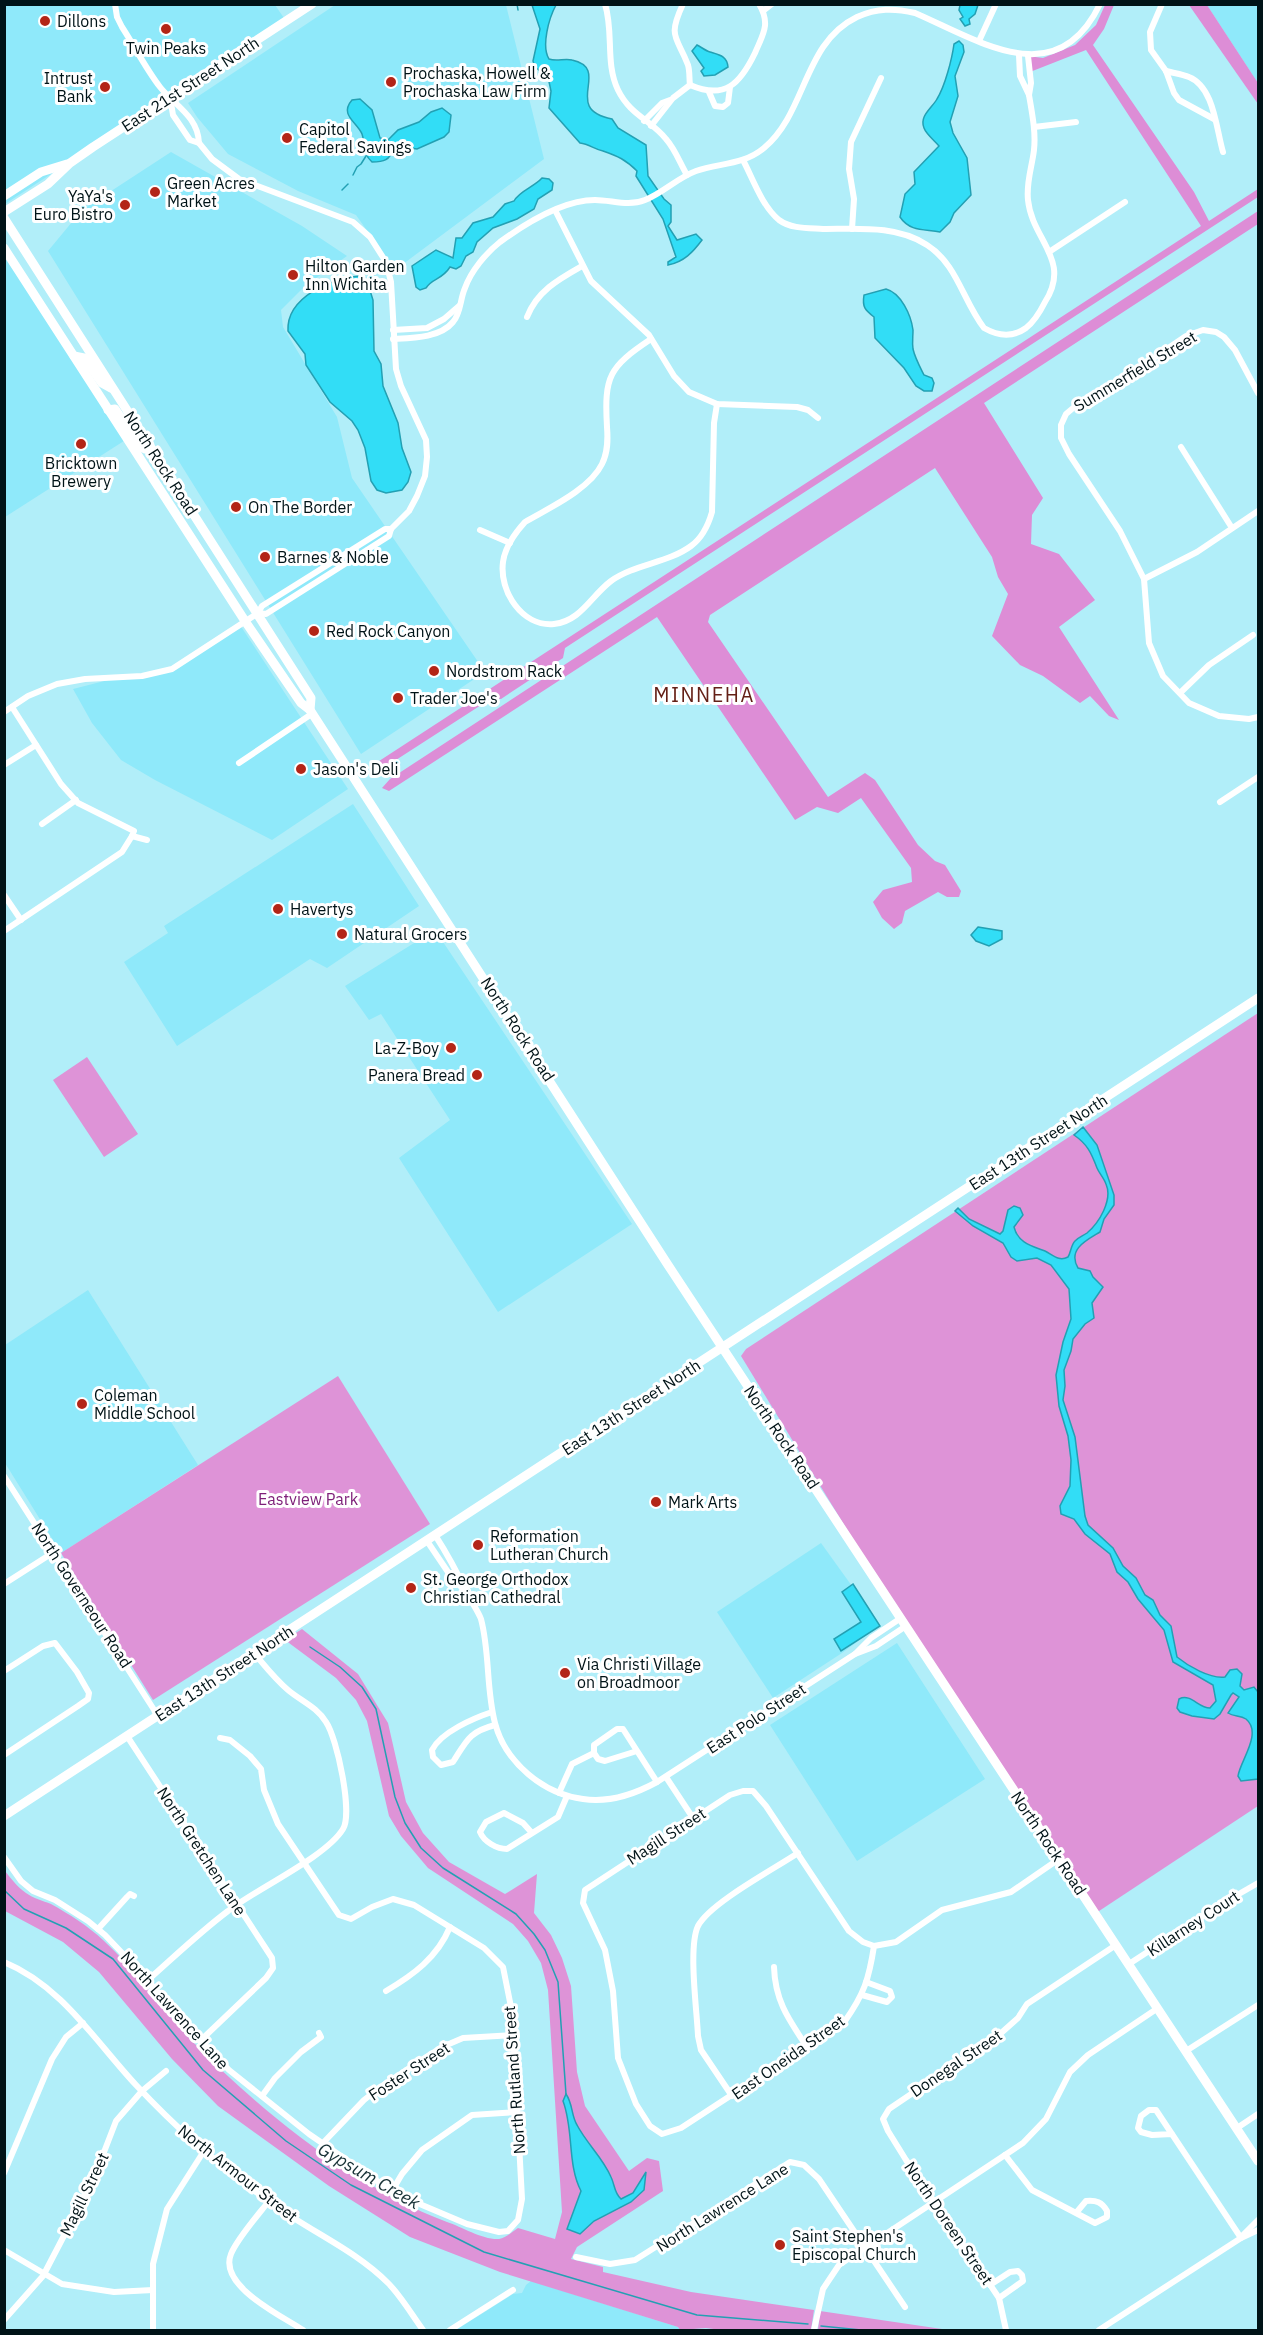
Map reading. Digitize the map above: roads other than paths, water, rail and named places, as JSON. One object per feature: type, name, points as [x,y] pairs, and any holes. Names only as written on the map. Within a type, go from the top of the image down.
[{"type":"main road","name":"East 21st Street North","points":[[4,212],[48,184],[70,163],[312,4]]},
{"type":"main road","name":"East 21st Street North","points":[[4,196],[41,172],[70,163]]},
{"type":"main road","name":"North Rock Road","points":[[4,218],[311,698],[311,712]]},
{"type":"main road","name":"North Rock Road","points":[[4,248],[245,621],[301,703],[311,712],[722,1347],[1258,2161]]},
{"type":"main road","points":[[74,356],[84,358],[102,383],[113,388]]},
{"type":"main road","points":[[108,410],[115,409],[141,447],[145,448],[150,445]]},
{"type":"main road","name":"East 13th Street North","points":[[4,1816],[1258,998]]},
{"type":"street","points":[[115,4],[117,17],[122,27],[159,86],[182,106],[198,134],[199,143]]},
{"type":"street","points":[[606,4],[611,67],[613,78],[623,100],[644,121],[666,138],[687,175]]},
{"type":"street","points":[[683,4],[674,32],[677,46],[689,68],[690,85]]},
{"type":"street","points":[[690,85],[709,92],[730,87],[742,76],[759,43],[766,21],[761,8],[772,4]]},
{"type":"street","points":[[979,41],[996,4]]},
{"type":"street","points":[[393,339],[417,338],[447,328],[459,314],[465,286],[489,253],[518,230],[555,210],[596,200],[625,204],[645,200],[687,175],[709,167],[743,160],[764,148],[781,128],[819,52],[827,41],[849,21],[875,8],[886,7],[915,13],[1004,52],[1028,56],[1054,50],[1073,40],[1092,22],[1100,4]]},
{"type":"street","points":[[1162,4],[1150,32],[1150,50],[1166,71],[1179,100],[1214,119]]},
{"type":"street","points":[[743,160],[778,219],[788,225],[800,227],[880,230],[903,234],[928,245],[950,267],[984,328],[1005,335],[1019,332],[1035,319],[1051,294],[1056,275],[1049,252],[1033,219],[1029,203],[1027,187],[1034,151],[1034,127],[1029,95],[1020,76],[1019,55]]},
{"type":"street","points":[[1028,56],[1031,83],[1029,95]]},
{"type":"street","points":[[1166,71],[1190,77],[1202,86],[1211,101],[1223,152]]},
{"type":"street","points":[[852,229],[854,199],[849,170],[851,142],[881,78]]},
{"type":"street","points":[[644,121],[662,103],[690,85]]},
{"type":"street","points":[[709,92],[715,106],[723,107],[728,103],[730,87]]},
{"type":"street","points":[[4,712],[28,696],[57,684],[86,679],[142,676],[172,669],[245,621],[258,614],[267,614],[389,536],[391,529],[409,511],[425,476],[426,440],[401,386],[396,369],[391,282],[380,249],[365,232],[352,222],[239,179],[212,159],[199,143],[190,140],[174,115],[170,97]]},
{"type":"street","points":[[651,126],[673,98]]},
{"type":"street","points":[[1034,127],[1076,122]]},
{"type":"street","points":[[1049,252],[1125,202]]},
{"type":"street","points":[[555,210],[591,281],[651,339],[680,385],[696,396],[717,404],[797,407],[808,410],[818,418]]},
{"type":"street","points":[[526,317],[546,289],[556,280],[582,266]]},
{"type":"street","points":[[393,330],[427,328],[459,306]]},
{"type":"street","name":"Summerfield Street","points":[[1144,579],[1120,531],[1069,454],[1061,438],[1061,425],[1066,414],[1079,403],[1186,336],[1203,330],[1224,337],[1235,350],[1258,393]]},
{"type":"street","points":[[651,339],[622,358],[610,377],[606,404],[608,443],[602,465],[587,483],[525,522],[510,543],[503,561],[503,572],[512,602],[525,616],[534,621],[551,624],[574,618],[603,588],[621,575],[677,554],[698,540],[712,512],[714,423],[717,404]]},
{"type":"street","points":[[1181,447],[1232,528]]},
{"type":"street","points":[[1258,511],[1197,552],[1144,579],[1149,643],[1163,676],[1190,703],[1220,716],[1249,719],[1258,717]]},
{"type":"street","points":[[480,530],[510,543]]},
{"type":"street","points":[[1180,693],[1209,665],[1253,635]]},
{"type":"street","points":[[4,931],[122,852],[134,831],[76,800],[61,784],[12,707]]},
{"type":"street","points":[[239,763],[311,712]]},
{"type":"street","points":[[4,765],[36,745]]},
{"type":"street","points":[[1220,802],[1258,777]]},
{"type":"street","points":[[42,824],[76,800]]},
{"type":"street","points":[[132,836],[147,840]]},
{"type":"street","points":[[4,895],[21,920]]},
{"type":"street","name":"North Governeour Road","points":[[4,1476],[158,1716]]},
{"type":"street","name":"East Polo Street","points":[[431,1538],[458,1570],[480,1618],[487,1657],[492,1712],[502,1742],[518,1765],[535,1780],[559,1793],[585,1800],[620,1797],[642,1791],[855,1654],[871,1638],[903,1622]]},
{"type":"street","points":[[4,1584],[54,1552]]},
{"type":"street","points":[[4,1671],[43,1646],[55,1643],[71,1663],[89,1693],[87,1699],[4,1755]]},
{"type":"street","points":[[148,1980],[237,1905],[334,1840],[344,1827],[348,1805],[338,1758],[327,1724],[311,1705],[291,1692],[271,1674],[254,1653]]},
{"type":"street","points":[[492,1712],[473,1719],[442,1737],[432,1750],[433,1757],[441,1765],[453,1761],[468,1738],[477,1731],[495,1725]]},
{"type":"street","points":[[637,1751],[605,1761],[598,1759],[594,1753],[594,1745],[617,1729],[623,1730],[637,1751],[657,1782]]},
{"type":"street","name":"North Gretchen Lane","points":[[127,1736],[272,1958],[273,1968],[266,1978],[200,2041]]},
{"type":"street","points":[[220,1738],[230,1740],[250,1756],[261,1769],[264,1790],[278,1824],[302,1863]]},
{"type":"street","points":[[559,1793],[572,1764],[594,1753]]},
{"type":"street","points":[[666,1777],[693,1818]]},
{"type":"street","name":"Magill Street","points":[[662,2134],[650,2126],[636,2104],[618,2058],[613,1991],[604,1950],[583,1902],[585,1890],[693,1818],[730,1795],[743,1791],[753,1791],[798,1853]]},
{"type":"street","points":[[532,1833],[523,1823],[504,1813],[486,1822],[480,1832],[484,1840],[501,1849],[507,1849],[532,1833],[558,1816],[567,1796]]},
{"type":"street","points":[[732,2096],[701,2050],[698,2036],[694,1946],[698,1928],[715,1907],[798,1853],[849,1931],[863,1942],[874,1946],[896,1942],[942,1910],[1011,1892],[1059,1859]]},
{"type":"street","name":"North Lawrence Lane","points":[[4,1857],[21,1881],[33,1891],[55,1900],[98,1929],[148,1980],[228,2070],[323,2144],[392,2191],[467,2224],[498,2232],[508,2231],[511,2228]]},
{"type":"street","name":"North Rutland Street","points":[[302,1863],[339,1916],[351,1919],[372,1907],[393,1899],[414,1905],[484,1948],[503,1967],[512,2012],[522,2199],[518,2220],[511,2228]]},
{"type":"street","name":"Killarney Court","points":[[1129,1964],[1258,1883]]},
{"type":"street","points":[[98,1929],[130,1894],[134,1896]]},
{"type":"street","points":[[386,1992],[427,1963],[444,1941],[450,1928]]},
{"type":"street","name":"Donegal Street","points":[[883,2119],[889,2109],[1000,2034],[1018,2018],[1027,2004],[1116,1945]]},
{"type":"street","name":"East Oneida Street","points":[[662,2134],[681,2128],[845,2021],[862,1995],[874,1946]]},
{"type":"street","name":"North Armour Street","points":[[4,1962],[20,1969],[64,2002],[142,2091],[204,2151],[269,2201],[363,2261],[389,2284],[423,2331]]},
{"type":"street","points":[[774,1967],[776,1993],[785,2013],[807,2047]]},
{"type":"street","points":[[862,1995],[887,2002],[892,1997],[890,1991],[867,1982]]},
{"type":"street","points":[[1186,2051],[1258,2005]]},
{"type":"street","points":[[814,2331],[823,2289],[839,2265],[1023,2143],[1046,2119],[1070,2072],[1088,2055],[1158,2008]]},
{"type":"street","points":[[4,2173],[52,2060],[66,2037],[83,2023]]},
{"type":"street","points":[[262,2096],[275,2078],[301,2052],[321,2037],[319,2033]]},
{"type":"street","name":"Foster Street","points":[[323,2144],[364,2100],[442,2047],[463,2038],[513,2036]]},
{"type":"street","name":"Magill Street","points":[[4,2320],[44,2274],[93,2178],[116,2121],[142,2091],[166,2071]]},
{"type":"street","points":[[1172,2134],[1152,2135],[1141,2132],[1138,2128],[1141,2116],[1149,2110],[1156,2110],[1172,2134],[1241,2238]]},
{"type":"street","points":[[392,2191],[402,2174],[422,2150],[472,2115],[517,2112]]},
{"type":"street","points":[[1237,2128],[1258,2114]]},
{"type":"street","name":"North Doreen Street","points":[[883,2119],[888,2131],[999,2298],[1006,2331]]},
{"type":"street","points":[[153,2331],[153,2264],[167,2209],[204,2151]]},
{"type":"street","points":[[1005,2155],[1032,2190],[1095,2223],[1107,2217],[1107,2211],[1099,2202],[1092,2200],[1086,2201],[1076,2213]]},
{"type":"street","name":"North Lawrence Lane","points":[[576,2257],[610,2264],[635,2260],[790,2162],[804,2165],[819,2179],[865,2247]]},
{"type":"street","points":[[269,2201],[230,2256],[230,2274],[250,2296],[303,2331]]},
{"type":"street","points":[[1241,2238],[1258,2220]]},
{"type":"street","points":[[1099,2331],[1241,2238],[1258,2230]]},
{"type":"street","points":[[865,2247],[905,2307]]},
{"type":"street","points":[[4,2250],[62,2284],[114,2292],[153,2290]]},
{"type":"street","points":[[990,2285],[1010,2272],[1018,2271],[1023,2275],[1020,2285],[999,2298]]},
{"type":"street","points":[[450,2331],[513,2290]]},
{"type":"waterway","points":[[517,4],[518,10]]},
{"type":"waterway","points":[[353,175],[366,156]]},
{"type":"waterway","points":[[342,190],[348,184]]},
{"type":"waterway","points":[[310,1647],[340,1667],[362,1687],[376,1709],[395,1797],[405,1823],[421,1848],[443,1868],[516,1914],[545,1950],[558,1982],[566,2094]]},
{"type":"waterway","name":"Gypsum Creek","points":[[4,1890],[24,1909],[66,1928],[113,1959],[203,2070],[286,2141],[351,2185],[484,2252],[697,2315],[808,2324]]},
{"type":"waterway","name":"Gypsum Creek","points":[[821,2326],[861,2330]]},
{"type":"place","name":"Dillons","points":[[45,21]]},
{"type":"place","name":"Twin Peaks","points":[[166,29]]},
{"type":"place","name":"Prochaska, Howell & Prochaska Law Firm","points":[[391,82]]},
{"type":"place","name":"Intrust Bank","points":[[105,87]]},
{"type":"place","name":"Capitol Federal Savings","points":[[287,138]]},
{"type":"place","name":"Green Acres Market","points":[[155,192]]},
{"type":"place","name":"YaYa's Euro Bistro","points":[[125,205]]},
{"type":"place","name":"Hilton Garden Inn Wichita","points":[[293,275]]},
{"type":"place","name":"Bricktown Brewery","points":[[81,444]]},
{"type":"place","name":"On The Border","points":[[236,507]]},
{"type":"place","name":"Barnes & Noble","points":[[265,557]]},
{"type":"place","name":"Red Rock Canyon","points":[[314,631]]},
{"type":"place","name":"Nordstrom Rack","points":[[434,671]]},
{"type":"place","name":"Trader Joe's","points":[[398,698]]},
{"type":"place","name":"Jason's Deli","points":[[301,769]]},
{"type":"place","name":"Havertys","points":[[278,909]]},
{"type":"place","name":"Natural Grocers","points":[[342,934]]},
{"type":"place","name":"La-Z-Boy","points":[[451,1048]]},
{"type":"place","name":"Panera Bread","points":[[477,1075]]},
{"type":"place","name":"Coleman Middle School","points":[[82,1404]]},
{"type":"place","name":"Mark Arts","points":[[656,1502]]},
{"type":"place","name":"Reformation Lutheran Church","points":[[478,1545]]},
{"type":"place","name":"St. George Orthodox Christian Cathedral","points":[[411,1588]]},
{"type":"place","name":"Via Christi Village on Broadmoor","points":[[565,1673]]},
{"type":"place","name":"Saint Stephen's Episcopal Church","points":[[780,2245]]},
{"type":"district","name":"MINNEHA","points":[[704,695]]},
{"type":"park label","name":"Eastview Park","points":[[308,1499]]}]
